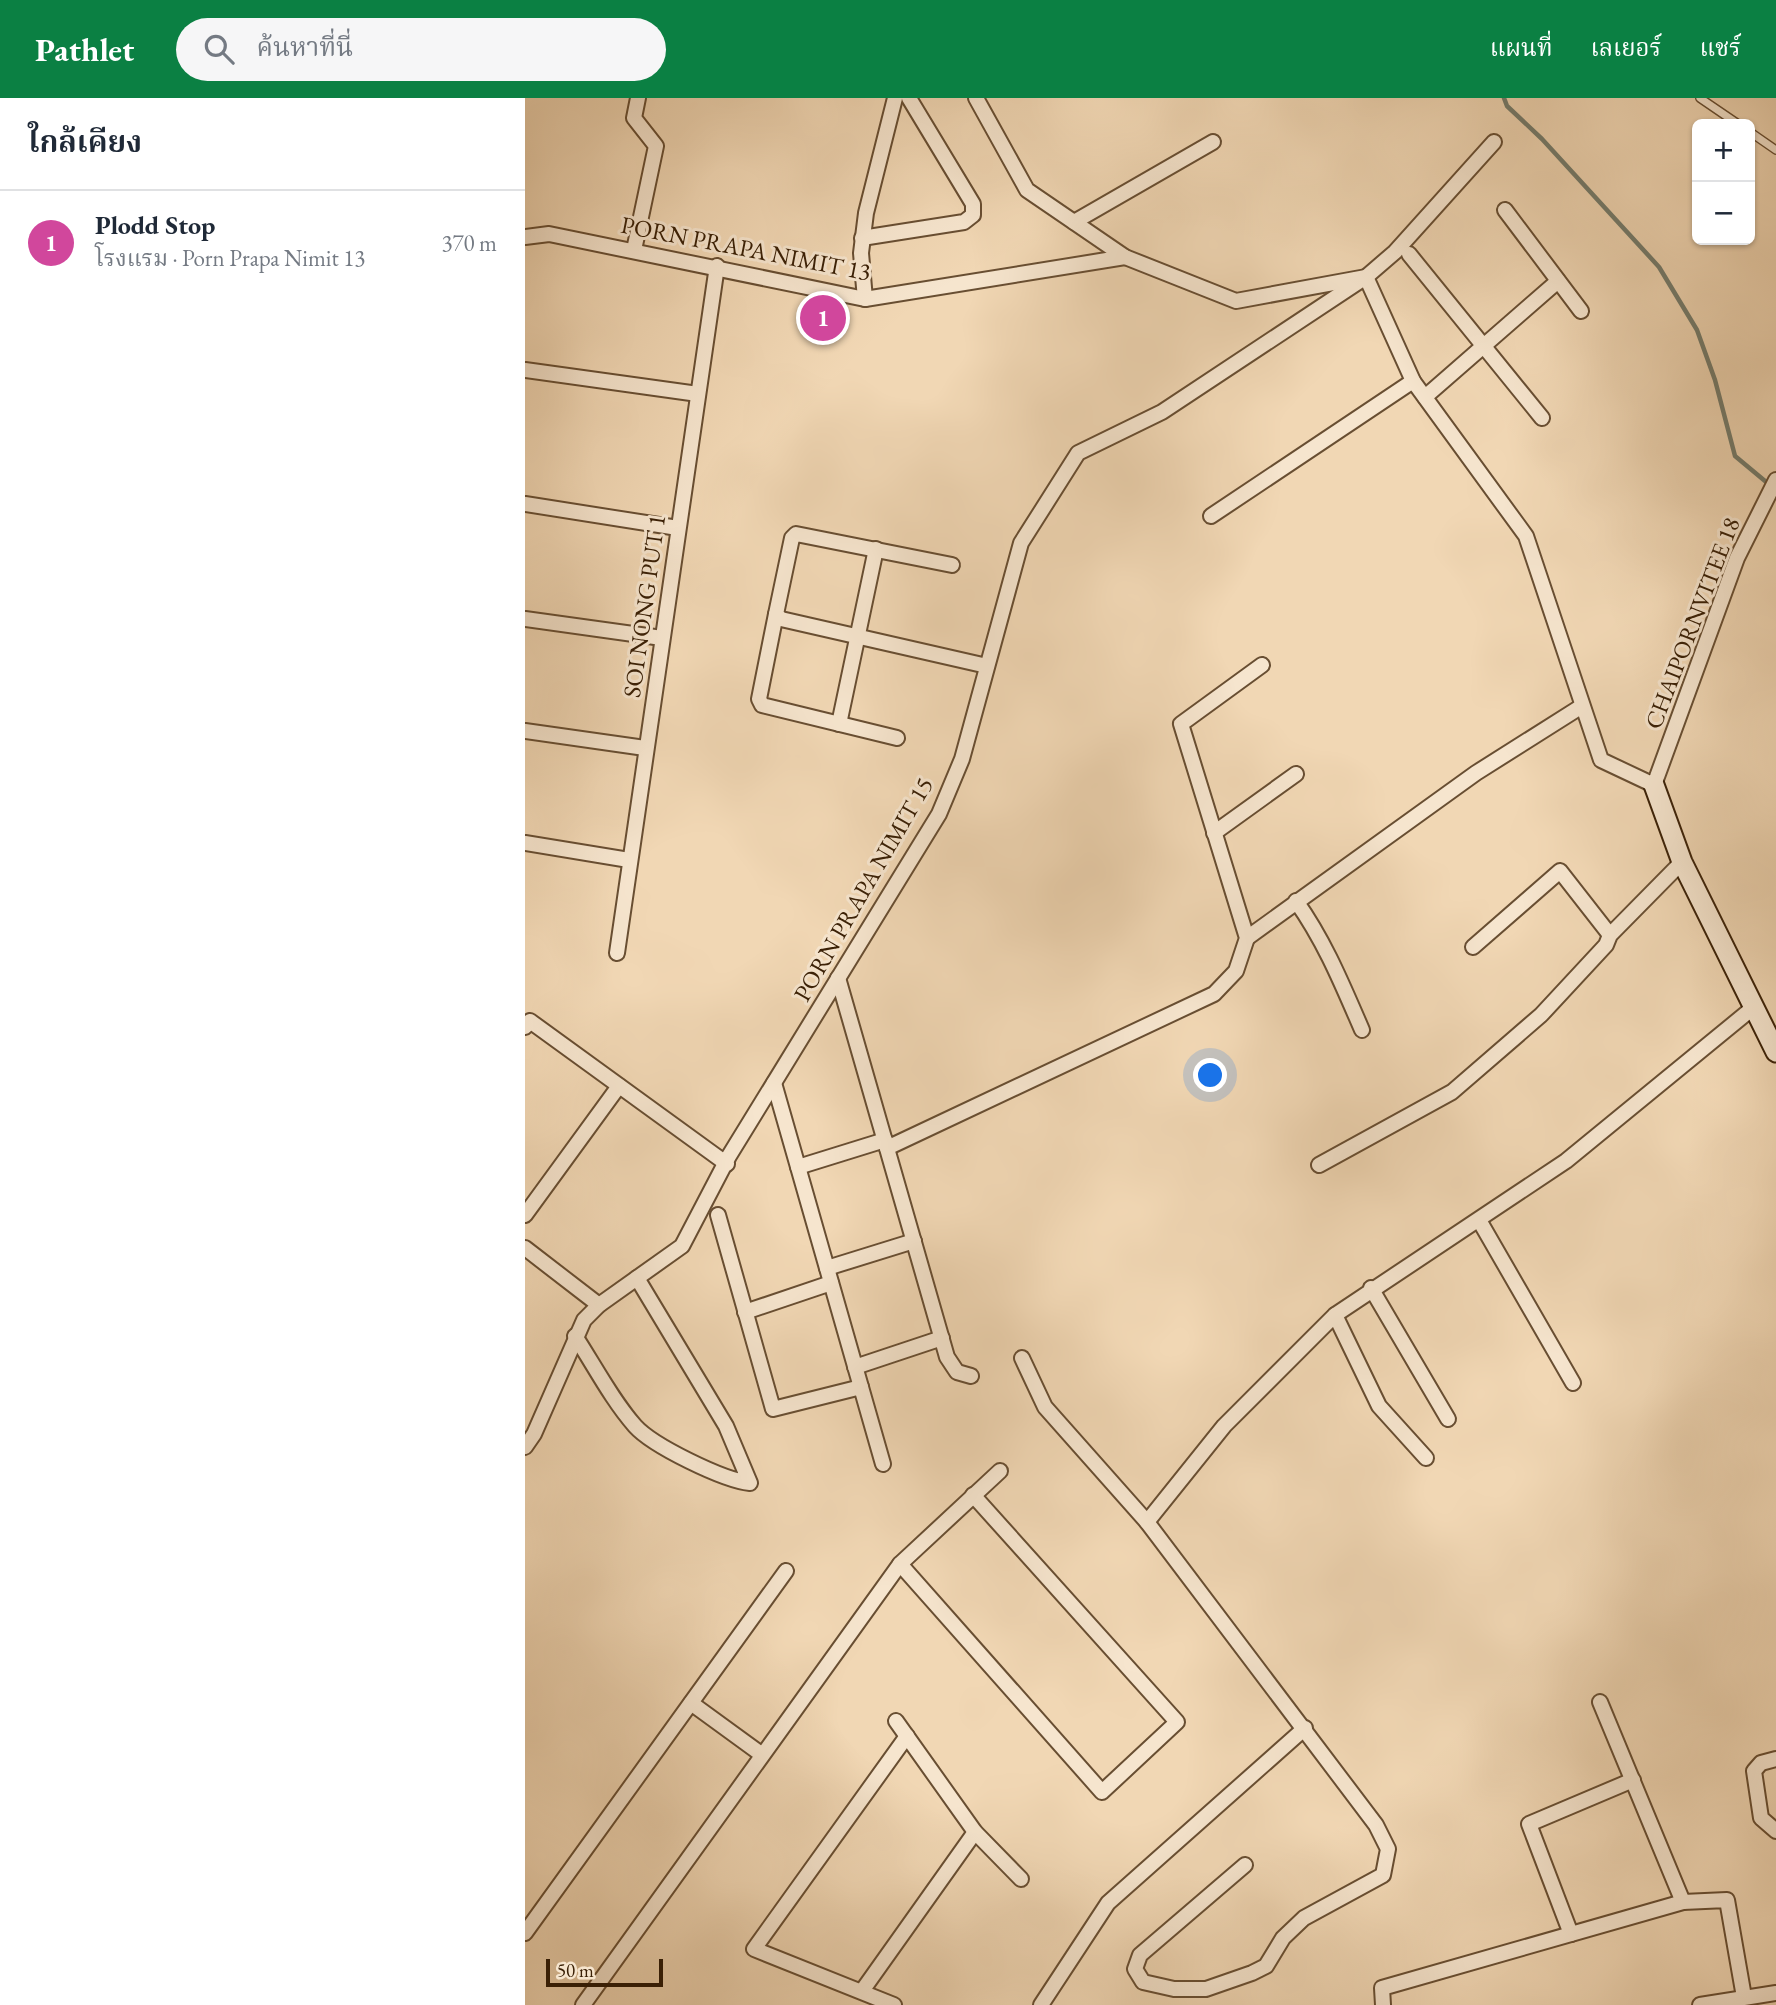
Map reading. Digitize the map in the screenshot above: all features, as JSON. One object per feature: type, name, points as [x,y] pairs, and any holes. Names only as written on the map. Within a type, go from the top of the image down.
[{"type":"street","points":[[634,250],[656,146],[634,118],[638,98]]},
{"type":"street","points":[[865,299],[862,238],[895,98]]},
{"type":"street","points":[[862,238],[964,222],[973,215],[973,204],[909,98]]},
{"type":"street","points":[[976,98],[1027,190],[1125,257],[1236,301],[1366,277],[1413,381],[1526,536],[1601,760],[1654,785],[1682,862],[1774,1044]]},
{"type":"street","points":[[1074,222],[1213,142]]},
{"type":"street","name":"PORN PRAPA NIMIT 15","points":[[525,1447],[534,1434],[584,1320],[599,1306],[683,1246],[774,1083],[939,814],[962,759],[1021,543],[1078,453],[1162,412],[1366,277],[1395,252],[1494,142]]},
{"type":"street","points":[[1505,210],[1581,311]]},
{"type":"street","name":"PORN PRAPA NIMIT 13","points":[[525,237],[549,234],[717,266],[865,299],[1125,257]]},
{"type":"street","points":[[1409,254],[1542,418]]},
{"type":"street","name":"SOI NONG PUT 1","points":[[617,953],[717,266]]},
{"type":"street","points":[[1425,397],[1557,281]]},
{"type":"street","points":[[525,370],[698,394]]},
{"type":"street","points":[[1211,516],[1413,381]]},
{"type":"street","name":"CHAIPORNVITEE 18","points":[[1654,785],[1737,558],[1776,480]]},
{"type":"street","points":[[525,505],[678,528]]},
{"type":"street","points":[[897,738],[764,706],[759,701],[794,535],[804,533],[952,565]]},
{"type":"street","points":[[839,724],[876,549]]},
{"type":"street","points":[[776,614],[781,620],[987,666]]},
{"type":"street","points":[[525,619],[662,638]]},
{"type":"street","points":[[798,1167],[886,1144],[1214,994],[1236,971],[1247,937],[1181,724],[1262,665]]},
{"type":"street","points":[[1247,937],[1476,773],[1582,706]]},
{"type":"street","points":[[525,731],[646,748]]},
{"type":"street","points":[[1214,833],[1296,774]]},
{"type":"street","points":[[525,844],[629,860]]},
{"type":"street","points":[[1319,1165],[1452,1093],[1541,1015],[1606,944],[1610,935],[1682,862]]},
{"type":"street","points":[[1473,947],[1560,871],[1610,935]]},
{"type":"street","points":[[1296,901],[1319,932],[1336,965],[1362,1030]]},
{"type":"street","points":[[838,978],[942,1338],[954,1369],[971,1376]]},
{"type":"street","points":[[1147,1522],[1224,1426],[1335,1315],[1371,1288],[1566,1161],[1754,1007]]},
{"type":"street","points":[[525,1027],[530,1021],[727,1164]]},
{"type":"street","points":[[774,1083],[883,1464]]},
{"type":"street","points":[[525,1215],[619,1086]]},
{"type":"street","points":[[718,1215],[773,1409],[861,1387]]},
{"type":"street","points":[[1479,1220],[1573,1383]]},
{"type":"street","points":[[827,1268],[914,1241]]},
{"type":"street","points":[[525,1248],[599,1306]]},
{"type":"street","points":[[575,1336],[635,1427],[663,1445],[735,1481],[750,1483],[726,1426],[637,1278]]},
{"type":"street","points":[[745,1312],[831,1283]]},
{"type":"street","points":[[1371,1288],[1448,1419]]},
{"type":"street","points":[[1335,1315],[1379,1406],[1426,1458]]},
{"type":"street","points":[[855,1367],[942,1338]]},
{"type":"street","points":[[1022,1358],[1045,1407],[1147,1522],[1305,1728],[1376,1825],[1388,1849],[1383,1875],[1304,1918],[1283,1938],[1266,1966],[1206,1989],[1174,1989],[1143,1982],[1135,1969],[1140,1955],[1245,1865]]},
{"type":"street","points":[[583,2005],[900,1564],[1000,1471]]},
{"type":"street","points":[[900,1564],[1102,1792],[1177,1722],[973,1495]]},
{"type":"street","points":[[525,1933],[786,1571]]},
{"type":"street","points":[[1601,1702],[1683,1902]]},
{"type":"street","points":[[691,1703],[761,1755]]},
{"type":"street","points":[[896,1721],[975,1832],[1021,1879]]},
{"type":"street","points":[[1041,2005],[1108,1903],[1305,1728]]},
{"type":"street","points":[[894,2005],[754,1949],[907,1736]]},
{"type":"street","points":[[1776,1759],[1761,1763],[1755,1771],[1761,1818],[1776,1831]]},
{"type":"street","points":[[1571,1934],[1529,1824],[1633,1780]]},
{"type":"street","points":[[862,1991],[975,1832]]},
{"type":"street","points":[[1383,2005],[1382,1988],[1683,1902],[1727,1900],[1744,1997]]},
{"type":"street","points":[[1700,2005],[1776,1993]]},
{"type":"lane","points":[[1700,98],[1731,119]]},
{"type":"lane","points":[[1755,135],[1776,150]]},
{"type":"waterway","points":[[1504,98],[1507,106],[1542,139],[1659,267],[1697,330],[1715,380],[1735,456],[1771,486]]},
{"type":"place","name":"Plodd Stop","points":[[823,318]]}]
